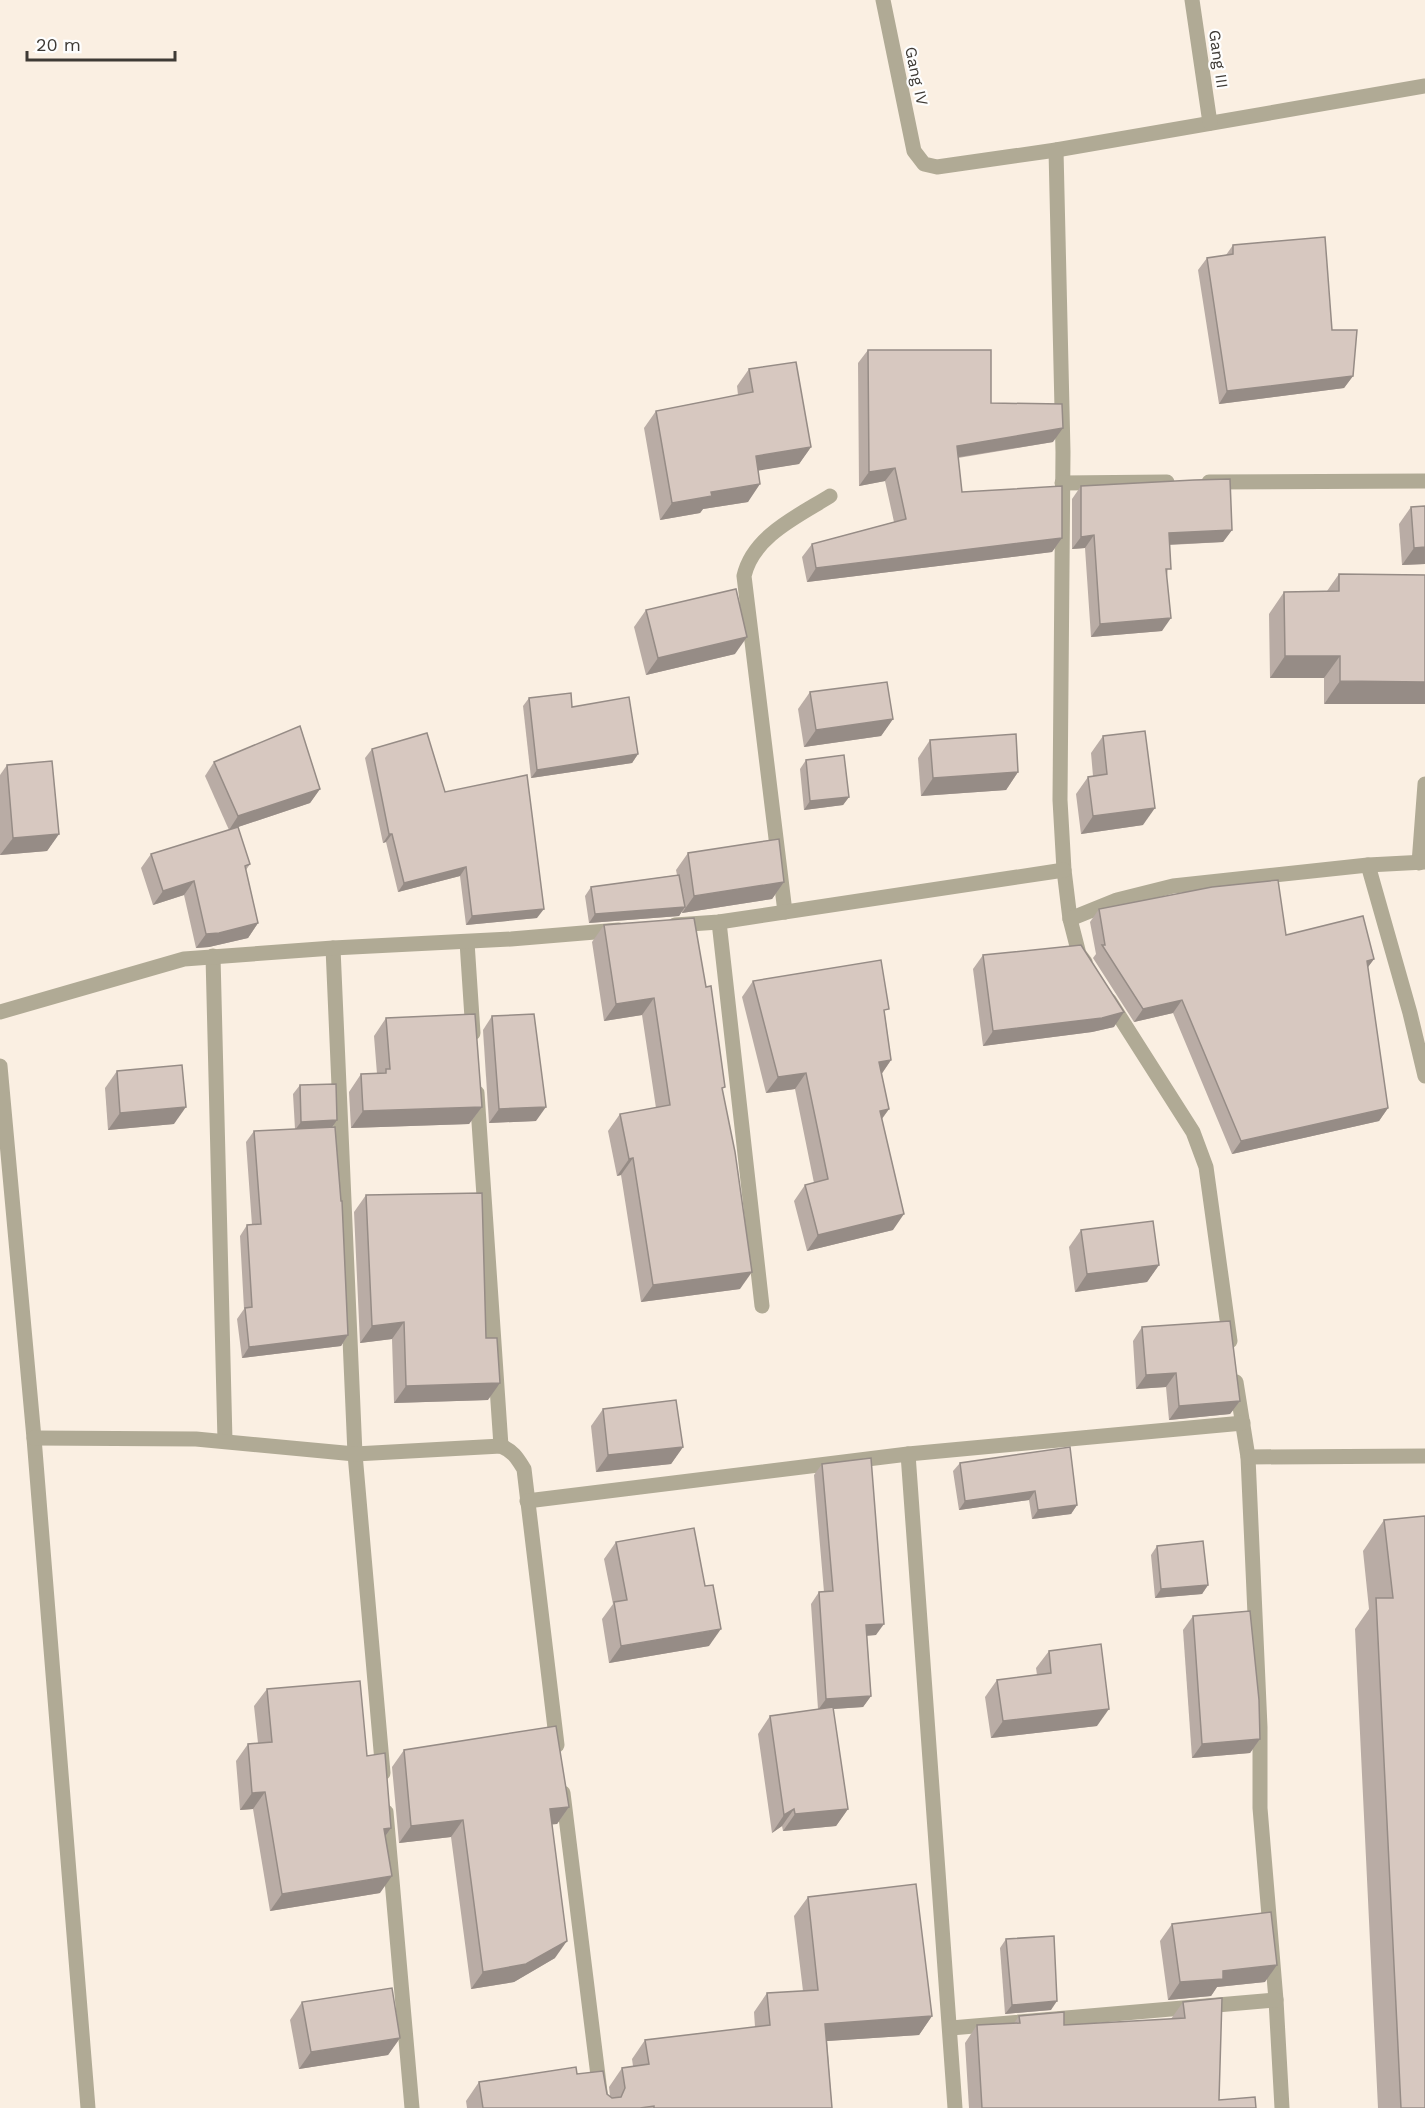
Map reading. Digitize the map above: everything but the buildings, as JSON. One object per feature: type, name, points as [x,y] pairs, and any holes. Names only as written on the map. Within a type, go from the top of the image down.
[{"type":"street","name":"Gang IV","points":[[884,0],[914,151],[924,164],[937,167],[1056,150]]},
{"type":"street","name":"Gang III","points":[[1192,0],[1210,123]]},
{"type":"street","points":[[1282,2108],[1276,2000],[1260,1808],[1260,1727],[1248,1457],[1206,1167],[1201,1149],[1192,1132],[1079,954],[1064,870],[1060,800],[1064,452],[1056,150],[1425,86]]},
{"type":"street","points":[[1062,483],[1425,481]]},
{"type":"street","points":[[785,912],[744,576],[753,552],[783,525],[830,496]]},
{"type":"street","points":[[1069,907],[1117,900],[1173,886],[1368,866],[1422,863],[1425,784]]},
{"type":"street","points":[[1368,866],[1410,1013],[1425,1076]]},
{"type":"street","points":[[661,926],[719,922],[1064,870]]},
{"type":"street","points":[[719,922],[762,1306]]},
{"type":"street","points":[[0,1012],[184,958],[467,942],[638,928]]},
{"type":"street","points":[[467,942],[474,1047]]},
{"type":"street","points":[[333,948],[355,1454],[412,2108]]},
{"type":"street","points":[[213,957],[225,1441]]},
{"type":"street","points":[[0,1066],[88,2108]]},
{"type":"street","points":[[477,1083],[501,1446]]},
{"type":"street","points":[[527,1501],[908,1454],[1243,1424]]},
{"type":"street","points":[[33,1438],[196,1439],[355,1454],[501,1446],[516,1456],[524,1469],[602,2108]]},
{"type":"street","points":[[908,1454],[955,2108]]},
{"type":"street","points":[[1248,1457],[1425,1456]]},
{"type":"street","points":[[951,2028],[1276,2000]]}]
